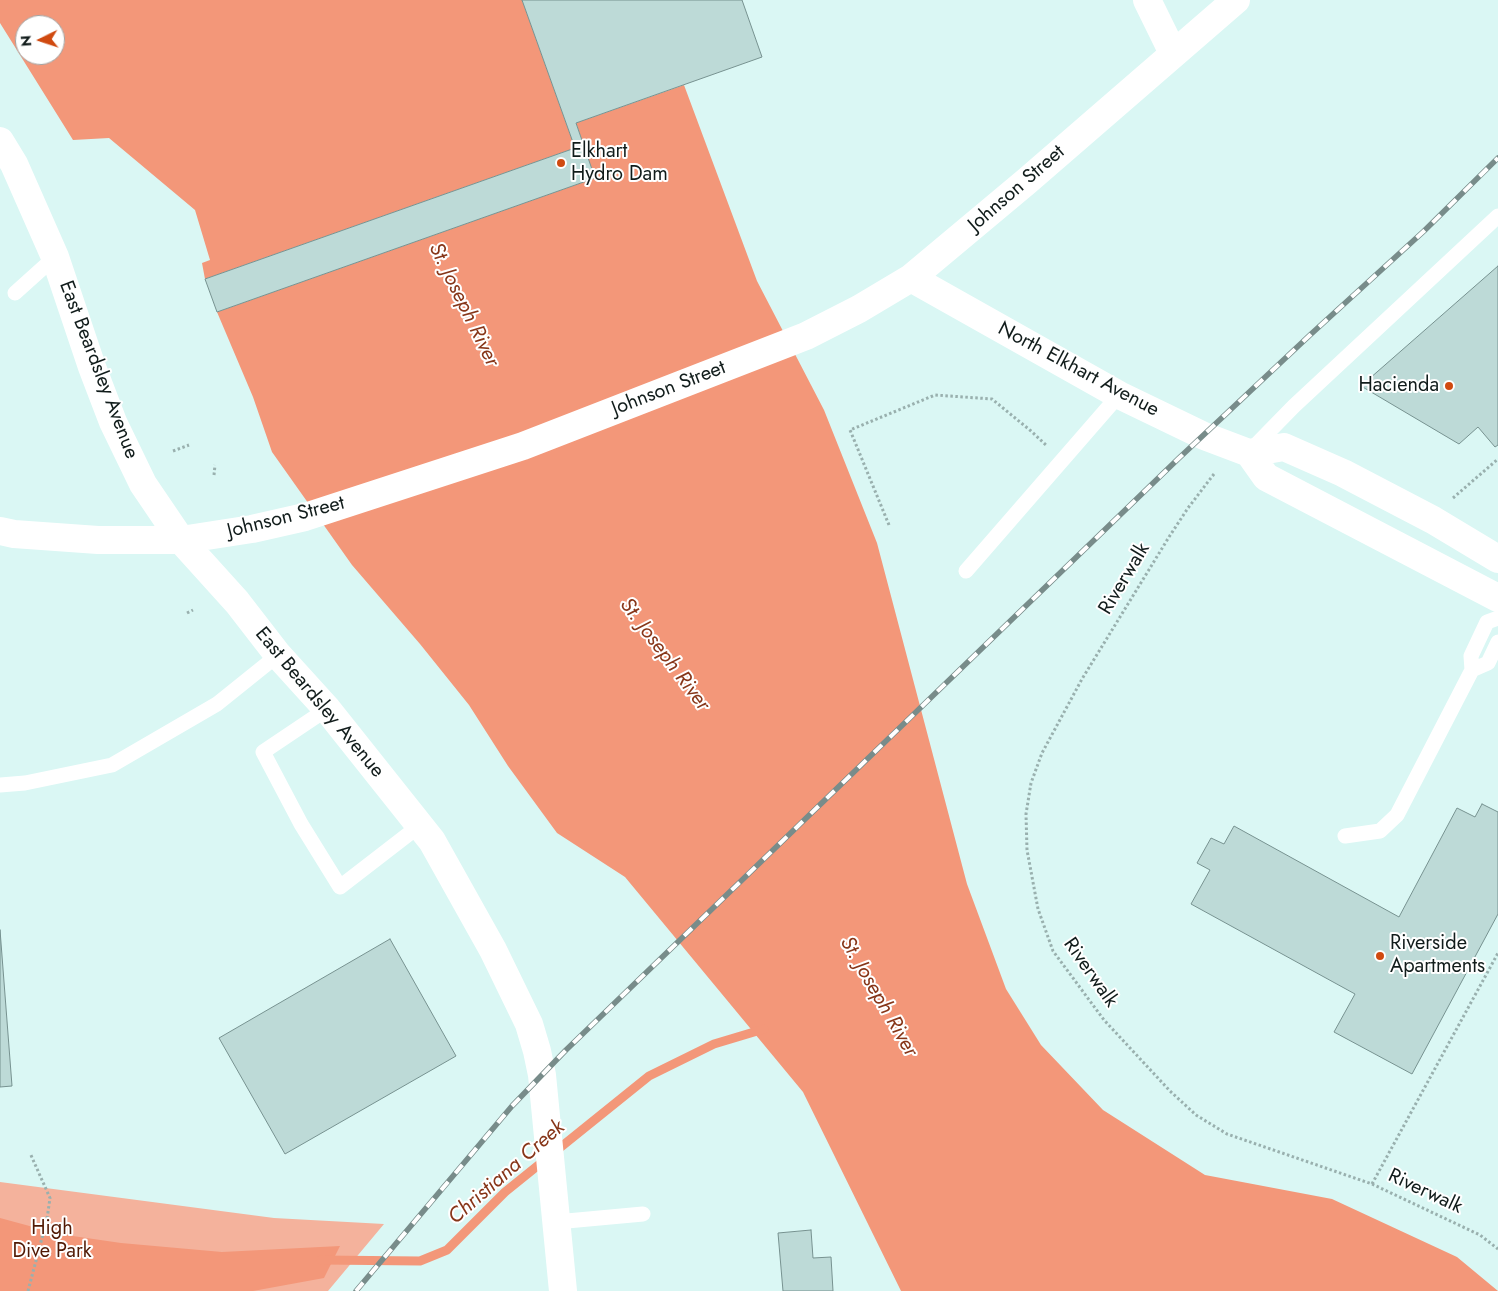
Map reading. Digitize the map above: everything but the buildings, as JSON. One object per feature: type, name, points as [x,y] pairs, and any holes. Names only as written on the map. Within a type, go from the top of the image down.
[{"type":"main road","points":[[1147,0],[1173,53]]},
{"type":"main road","name":"Johnson Street","points":[[0,531],[14,534],[98,540],[181,540],[252,529],[305,518],[523,446],[806,336],[859,309],[910,278],[1027,181],[1236,0]]},
{"type":"main road","name":"East Beardsley Avenue","points":[[0,141],[14,164],[55,257],[92,367],[113,422],[143,484],[181,540],[237,602],[278,656],[327,709],[432,841],[493,950],[528,1024],[540,1068],[563,1291]]},
{"type":"main road","name":"North Elkhart Avenue","points":[[910,278],[1119,395],[1204,436],[1249,452],[1284,447],[1343,473],[1433,520],[1498,559]]},
{"type":"main road","points":[[1249,452],[1266,477],[1498,598]]},
{"type":"lane","points":[[1249,452],[1294,406],[1498,216]]},
{"type":"lane","points":[[14,293],[55,257]]},
{"type":"lane","points":[[966,571],[1119,395]]},
{"type":"lane","points":[[1345,836],[1380,831],[1397,815],[1472,670],[1471,656],[1488,622],[1498,618]]},
{"type":"lane","points":[[1472,670],[1488,663],[1498,642]]},
{"type":"lane","points":[[0,785],[24,783],[112,765],[217,704],[278,656]]},
{"type":"lane","points":[[327,709],[263,752],[301,824],[340,887],[419,826]]},
{"type":"lane","points":[[556,1211],[643,1214]]},
{"type":"path","points":[[889,525],[850,430],[935,395],[992,399],[1049,448]]},
{"type":"path","points":[[173,451],[189,445]]},
{"type":"path","points":[[1453,498],[1498,459]]},
{"type":"path","points":[[214,475],[215,465]]},
{"type":"path","name":"Riverwalk","points":[[1214,474],[1168,537],[1082,680],[1042,753],[1030,783],[1026,814],[1027,850],[1038,909],[1053,952],[1104,1020],[1170,1091],[1196,1115],[1227,1134],[1372,1184],[1480,1235],[1498,1248]]},
{"type":"path","points":[[187,612],[192,610]]},
{"type":"path","points":[[1372,1184],[1498,952]]},
{"type":"path","points":[[28,1291],[47,1219],[50,1198],[30,1152]]},
{"type":"green space","name":"High Dive Park","points":[[0,1182],[274,1218],[384,1224],[328,1291],[0,1291]]},
{"type":"water","points":[[0,0],[522,0],[575,148],[205,279],[202,263],[210,260],[195,210],[109,138],[73,140],[26,65],[65,65],[65,15],[15,15],[15,47],[0,23]]},
{"type":"water","name":"St. Joseph River","points":[[684,85],[757,281],[824,410],[877,543],[967,884],[1006,989],[1041,1045],[1103,1110],[1205,1175],[1332,1199],[1457,1257],[1498,1291],[901,1291],[803,1092],[625,877],[557,833],[508,766],[469,705],[420,644],[352,565],[272,452],[253,397],[217,312],[595,178],[576,123]]},
{"type":"water","points":[[0,1218],[59,1234],[121,1243],[222,1252],[340,1246],[324,1278],[253,1291],[0,1291]]},
{"type":"waterway","name":"Christiana Creek","points":[[321,1260],[420,1261],[447,1250],[505,1192],[649,1076],[714,1044],[764,1029]]},
{"type":"railway","points":[[356,1291],[512,1106],[566,1050],[1178,459],[1424,231],[1498,158]]},
{"type":"place","name":"Elkhart Hydro Dam","points":[[561,163]]},
{"type":"place","name":"Hacienda","points":[[1449,386]]},
{"type":"place","name":"Riverside Apartments","points":[[1380,956]]}]
